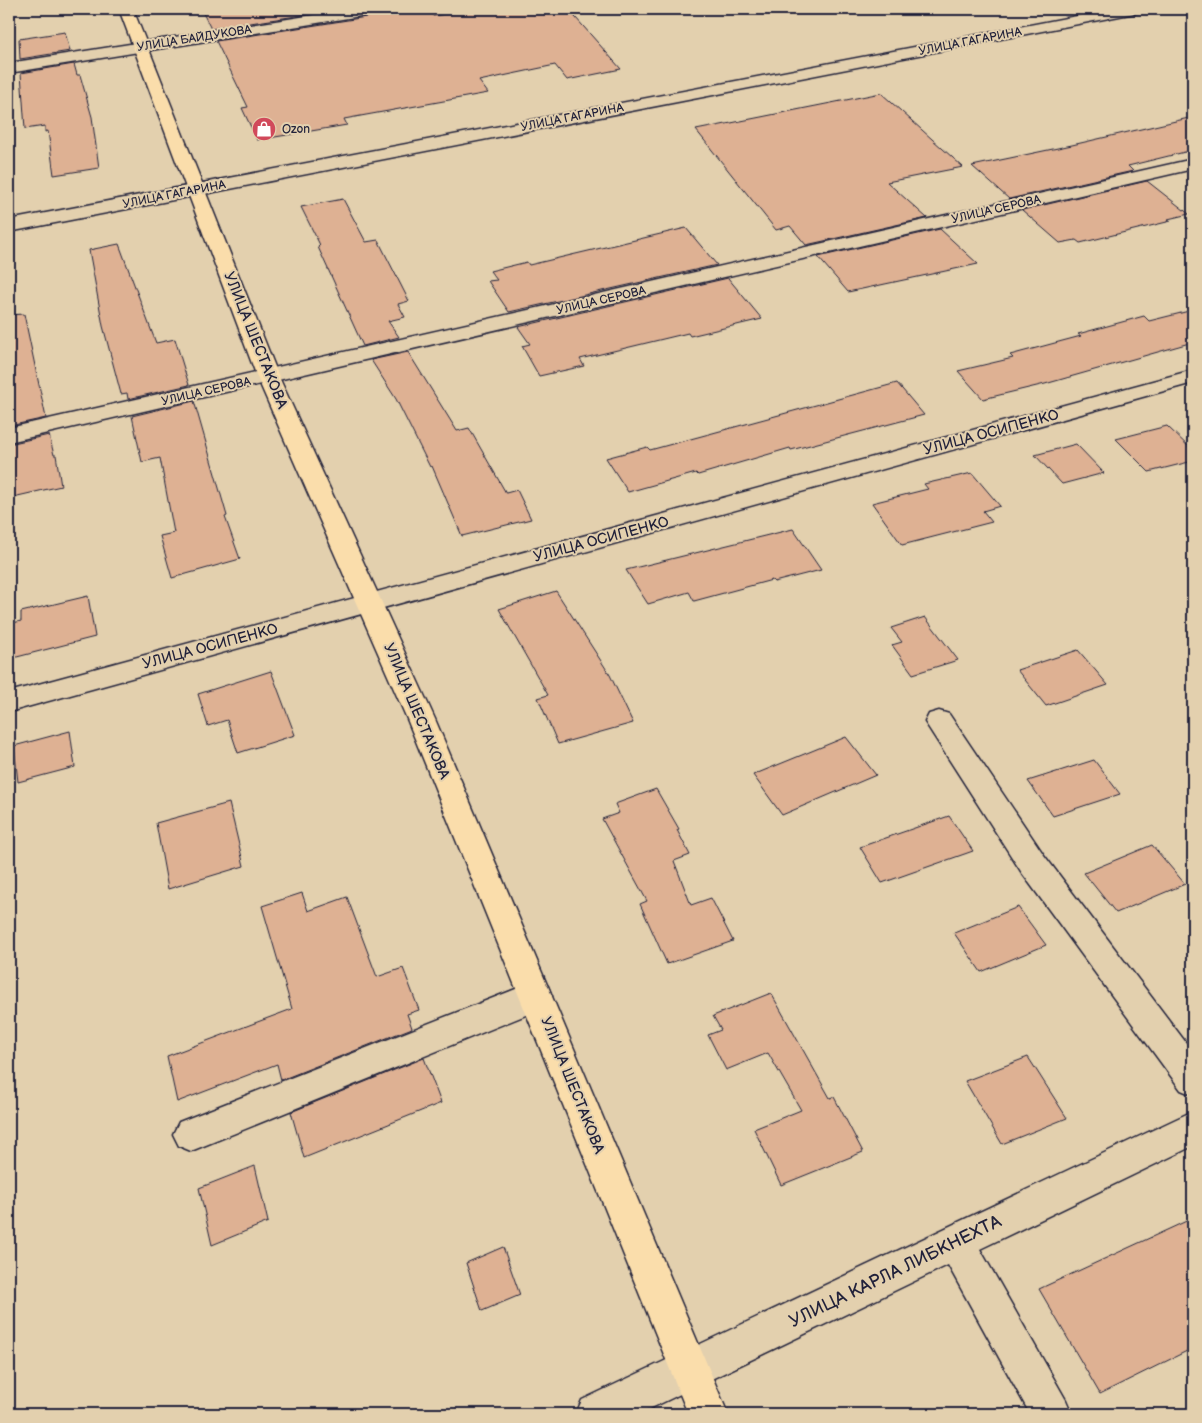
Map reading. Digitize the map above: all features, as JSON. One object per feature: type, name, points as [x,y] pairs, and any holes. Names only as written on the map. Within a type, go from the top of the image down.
[{"type":"main road","name":"УЛИЦА ШЕСТАКОВА","points":[[126,9],[268,377],[422,719],[708,1414]]},
{"type":"street","name":"УЛИЦА БАЙДУКОВА","points":[[9,68],[379,9]]},
{"type":"street","name":"УЛИЦА ГАГАРИНА","points":[[9,226],[1136,9]]},
{"type":"street","name":"УЛИЦА СЕРОВА","points":[[9,435],[1193,164]]},
{"type":"street","name":"УЛИЦА ОСИПЕНКО","points":[[9,702],[1193,376]]},
{"type":"street","points":[[939,722],[1033,864],[1193,1079]]},
{"type":"street","points":[[191,1134],[536,996]]},
{"type":"street","name":"УЛИЦА КАРЛА ЛИБКНЕХТА","points":[[596,1414],[1193,1128]]},
{"type":"street","points":[[956,1242],[1052,1414]]},
{"type":"building","points":[[201,9],[342,9],[211,29]]},
{"type":"building","points":[[388,9],[432,9],[433,16],[479,9],[568,9],[621,69],[567,80],[555,65],[479,81],[488,93],[344,119],[347,125],[257,140],[242,108],[248,107],[216,41],[379,15],[386,13]]},
{"type":"building","points":[[65,32],[70,51],[20,59],[19,39]]},
{"type":"building","points":[[74,64],[77,75],[80,75],[92,117],[99,168],[54,175],[48,131],[45,132],[45,126],[25,129],[21,73]]},
{"type":"building","points":[[881,93],[963,167],[887,182],[927,218],[806,245],[790,226],[776,230],[696,130]]},
{"type":"building","points":[[1193,117],[1193,150],[1128,166],[1133,171],[1009,199],[972,166],[1072,145]]},
{"type":"building","points":[[1147,181],[1189,214],[1168,219],[1171,221],[1080,243],[1076,240],[1060,243],[1022,210]]},
{"type":"building","points":[[343,199],[366,242],[378,240],[409,301],[398,304],[405,317],[388,321],[399,337],[363,346],[318,247],[320,245],[301,207]]},
{"type":"building","points":[[686,228],[717,265],[509,312],[488,281],[497,280],[490,271],[527,262],[529,265]]},
{"type":"building","points":[[940,229],[978,264],[848,292],[818,257]]},
{"type":"building","points":[[119,244],[156,343],[175,339],[189,385],[128,399],[127,393],[121,394],[103,326],[89,250]]},
{"type":"building","points":[[728,278],[762,319],[690,336],[688,333],[580,359],[584,366],[539,376],[522,346],[530,344],[518,327]]},
{"type":"building","points":[[1193,310],[1193,342],[1045,384],[983,399],[958,371],[1013,358],[1010,355],[1081,336],[1078,334],[1144,316],[1149,321]]},
{"type":"building","points":[[24,314],[46,418],[9,426],[9,315]]},
{"type":"building","points":[[408,352],[457,431],[469,428],[506,493],[517,490],[531,519],[462,536],[432,466],[430,467],[396,399],[371,360]]},
{"type":"building","points":[[897,383],[924,415],[791,450],[790,448],[698,475],[696,473],[628,492],[606,458],[647,447],[650,450]]},
{"type":"building","points":[[194,401],[227,516],[225,517],[240,559],[172,578],[160,536],[174,533],[160,458],[142,462],[132,416]]},
{"type":"building","points":[[1167,426],[1193,451],[1193,461],[1149,472],[1116,439]]},
{"type":"building","points":[[49,435],[54,455],[56,455],[61,486],[9,498],[9,444]]},
{"type":"building","points":[[1076,444],[1104,473],[1062,484],[1035,455]]},
{"type":"building","points":[[972,473],[1000,506],[983,511],[992,522],[902,545],[872,503],[928,489],[924,484]]},
{"type":"building","points":[[793,529],[821,570],[774,582],[772,580],[694,601],[689,592],[648,604],[626,570]]},
{"type":"building","points":[[556,591],[610,675],[633,723],[558,744],[538,698],[548,695],[499,609]]},
{"type":"building","points":[[88,596],[95,637],[9,659],[9,624],[21,621],[21,612]]},
{"type":"building","points":[[925,617],[958,660],[913,674],[892,645],[902,642],[891,628]]},
{"type":"building","points":[[1078,650],[1108,685],[1046,706],[1017,670]]},
{"type":"building","points":[[271,671],[295,735],[238,753],[227,720],[208,726],[198,694]]},
{"type":"building","points":[[70,731],[75,767],[18,782],[14,746]]},
{"type":"building","points":[[846,737],[876,775],[782,815],[753,775]]},
{"type":"building","points":[[1094,760],[1120,794],[1053,816],[1028,781]]},
{"type":"building","points":[[656,789],[679,829],[677,830],[690,855],[674,861],[691,905],[711,898],[733,941],[667,964],[640,904],[647,901],[602,819],[619,813],[615,804]]},
{"type":"building","points":[[229,803],[244,866],[168,889],[156,823]]},
{"type":"building","points":[[949,816],[973,851],[882,883],[860,847]]},
{"type":"building","points":[[1152,845],[1185,884],[1116,913],[1084,873]]},
{"type":"building","points":[[302,893],[308,911],[347,897],[377,977],[403,968],[419,1010],[407,1014],[412,1028],[281,1080],[277,1064],[177,1102],[167,1056],[292,1009],[262,906]]},
{"type":"building","points":[[1018,907],[1046,945],[981,972],[954,933]]},
{"type":"building","points":[[771,993],[830,1098],[834,1097],[863,1152],[781,1185],[754,1129],[801,1110],[768,1053],[726,1070],[708,1035],[721,1030],[713,1016]]},
{"type":"building","points":[[1028,1057],[1067,1118],[1002,1144],[965,1081]]},
{"type":"building","points":[[424,1058],[441,1103],[304,1158],[291,1112]]},
{"type":"building","points":[[255,1166],[268,1222],[212,1245],[199,1188]]},
{"type":"building","points":[[1193,1218],[1193,1348],[1100,1394],[1039,1289]]},
{"type":"building","points":[[503,1247],[520,1295],[482,1311],[466,1263]]},
{"type":"place","name":"Ozon","points":[[264,129]]}]
